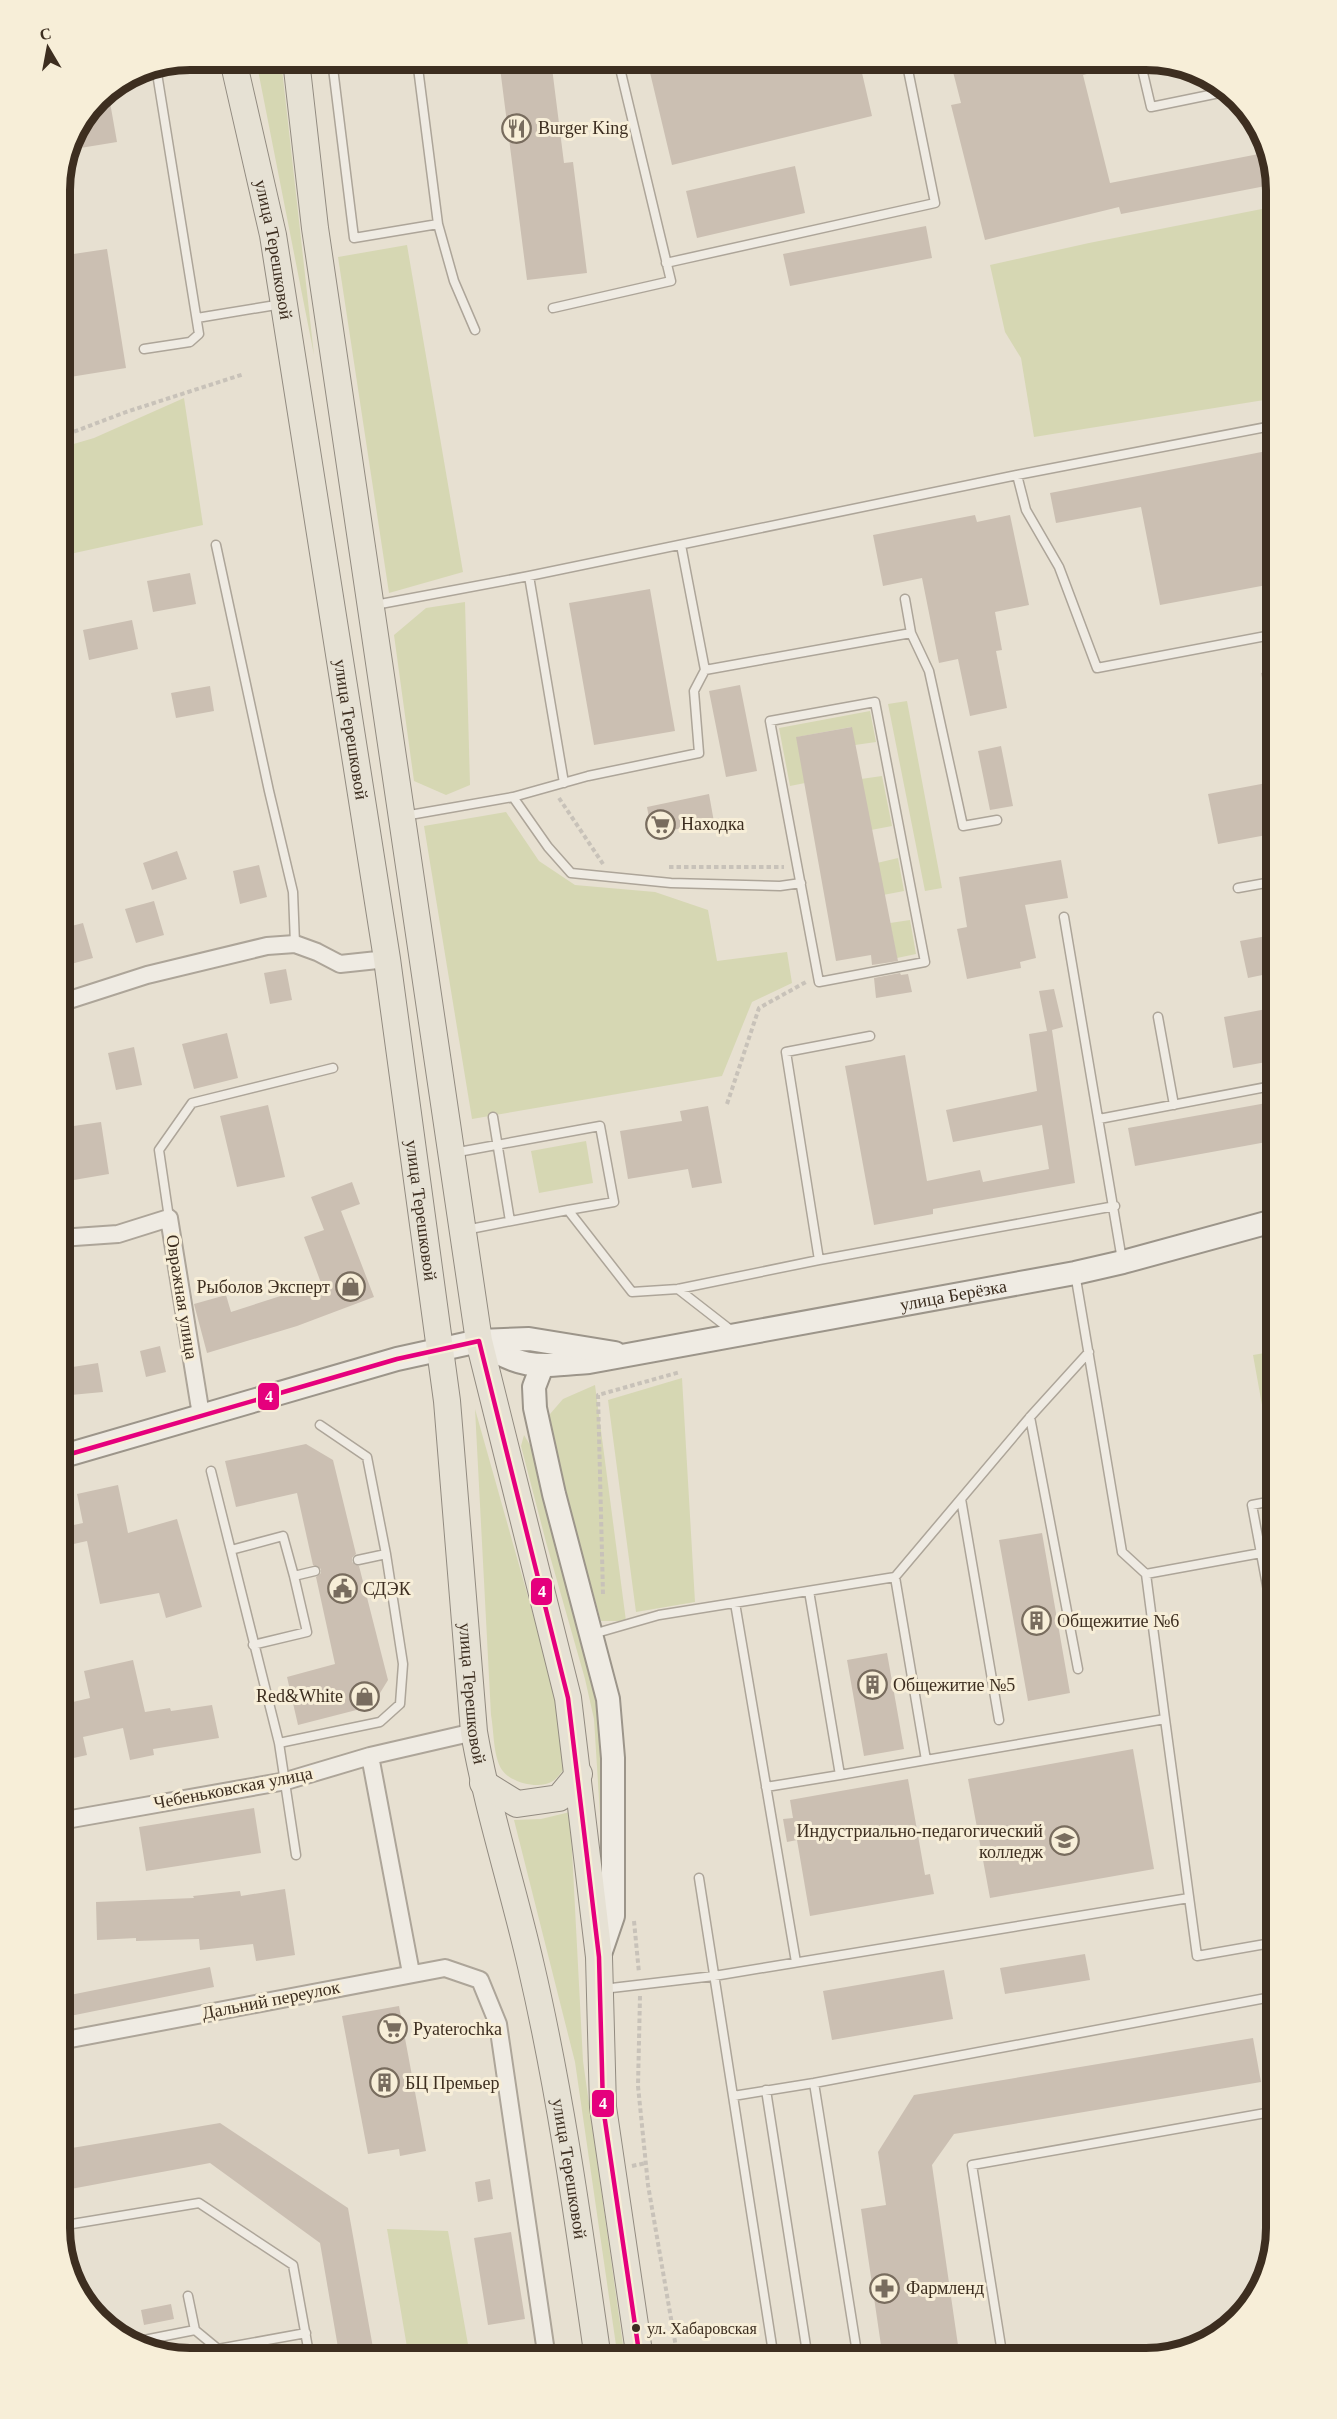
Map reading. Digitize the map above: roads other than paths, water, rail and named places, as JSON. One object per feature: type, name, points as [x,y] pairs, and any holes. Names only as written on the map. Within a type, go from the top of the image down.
[{"type":"main road","name":"улица Терешковой","points":[[236,71],[273,235],[387,959],[451,1445],[474,1732],[483,1783],[531,1965],[571,2169],[596,2348]]},
{"type":"main road","points":[[297,71],[315,228],[403,816],[478,1341],[568,1698],[579,1773],[599,1957],[603,2107],[638,2348]]},
{"type":"main road","name":"улица Берёзка","points":[[478,1341],[501,1356],[522,1364],[542,1366],[589,1362],[1075,1273],[1266,1223]]},
{"type":"main road","name":"улица Берёзка","points":[[70,1454],[439,1349],[478,1341],[529,1339],[628,1355]]},
{"type":"main road","points":[[542,1366],[534,1387],[535,1408],[554,1494],[608,1699],[613,1758],[613,1916],[599,1957]]},
{"type":"main road","points":[[483,1783],[517,1804],[559,1797],[579,1773]]},
{"type":"street","points":[[71,1000],[147,975],[267,946],[295,944],[340,964],[387,959]]},
{"type":"street","name":"Овражная улица","points":[[70,1237],[118,1234],[169,1218],[201,1415]]},
{"type":"street","name":"Чебеньковская улица","points":[[70,1819],[286,1781],[370,1756],[474,1732]]},
{"type":"street","points":[[370,1756],[411,1973]]},
{"type":"street","name":"Дальний переулок","points":[[70,2039],[445,1968],[480,1980],[498,2024],[546,2348]]},
{"type":"lane","points":[[333,71],[354,238],[438,224]]},
{"type":"lane","points":[[418,71],[438,224],[454,281],[474,330]]},
{"type":"lane","points":[[553,308],[670,281],[621,71]]},
{"type":"lane","points":[[666,263],[935,203],[908,71]]},
{"type":"lane","points":[[1143,71],[1151,107],[1217,93]]},
{"type":"lane","points":[[144,349],[190,342],[199,334],[157,76]]},
{"type":"lane","points":[[197,318],[284,304]]},
{"type":"lane","points":[[371,605],[530,576],[1017,475],[1266,427]]},
{"type":"lane","points":[[1017,475],[1026,510],[1059,567],[1096,668],[1266,636]]},
{"type":"lane","points":[[216,545],[268,791],[292,892],[295,944]]},
{"type":"lane","points":[[403,816],[513,797],[551,786],[699,753],[694,691],[705,670],[681,545]]},
{"type":"lane","points":[[530,576],[564,783]]},
{"type":"lane","points":[[905,599],[911,633],[929,671],[963,826],[997,820]]},
{"type":"lane","points":[[705,670],[911,633]]},
{"type":"lane","points":[[875,702],[925,962],[819,982],[801,883],[770,721],[875,702]]},
{"type":"lane","points":[[513,797],[571,873],[671,883],[780,886],[801,883]]},
{"type":"lane","points":[[1238,888],[1266,883]]},
{"type":"lane","points":[[1064,917],[1123,1262]]},
{"type":"lane","points":[[1158,1017],[1174,1105]]},
{"type":"lane","points":[[819,1260],[786,1052],[870,1036]]},
{"type":"lane","points":[[169,1218],[159,1150],[192,1103],[333,1068]]},
{"type":"lane","points":[[1099,1119],[1266,1087]]},
{"type":"lane","points":[[493,1117],[510,1221]]},
{"type":"lane","points":[[452,1153],[600,1126],[614,1202],[463,1230]]},
{"type":"lane","points":[[568,1210],[632,1292],[678,1289],[819,1260],[1115,1206]]},
{"type":"lane","points":[[1075,1273],[1122,1552],[1146,1574],[1197,1956],[1266,1944]]},
{"type":"lane","points":[[678,1289],[737,1334]]},
{"type":"lane","points":[[592,1634],[659,1616],[895,1577],[1030,1417],[1089,1352]]},
{"type":"lane","points":[[1030,1417],[1078,1669]]},
{"type":"lane","points":[[279,1743],[380,1722],[400,1704],[403,1664],[386,1554],[367,1457],[320,1425]]},
{"type":"lane","points":[[211,1470],[279,1743],[296,1855]]},
{"type":"lane","points":[[961,1499],[999,1720]]},
{"type":"lane","points":[[1266,1502],[1252,1505],[1266,1580]]},
{"type":"lane","points":[[231,1550],[283,1536],[307,1632],[253,1645]]},
{"type":"lane","points":[[1146,1574],[1261,1553]]},
{"type":"lane","points":[[358,1560],[386,1554]]},
{"type":"lane","points":[[294,1576],[315,1571]]},
{"type":"lane","points":[[895,1577],[926,1760]]},
{"type":"lane","points":[[809,1591],[840,1774]]},
{"type":"lane","points":[[735,1603],[796,1962]]},
{"type":"lane","points":[[766,1787],[1165,1719]]},
{"type":"lane","points":[[699,1878],[772,2348]]},
{"type":"lane","points":[[600,1990],[714,1976],[1189,1898]]},
{"type":"lane","points":[[733,2096],[814,2083],[1266,1998]]},
{"type":"lane","points":[[814,2083],[856,2348]]},
{"type":"lane","points":[[766,2090],[806,2348]]},
{"type":"lane","points":[[1001,2348],[972,2165],[1266,2113]]},
{"type":"lane","points":[[70,2224],[199,2203],[293,2265],[308,2348]]},
{"type":"lane","points":[[188,2296],[195,2330],[217,2348]]},
{"type":"lane","points":[[146,2340],[195,2330]]},
{"type":"lane","points":[[224,2348],[306,2333]]},
{"type":"place","name":"Burger King","points":[[517,128]]},
{"type":"place","name":"Находка","points":[[660,824]]},
{"type":"place","name":"Рыболов Эксперт","points":[[351,1287]]},
{"type":"place","name":"СДЭК","points":[[342,1589]]},
{"type":"place","name":"Общежитие №6","points":[[1036,1621]]},
{"type":"place","name":"Общежитие №5","points":[[872,1685]]},
{"type":"place","name":"Red&White","points":[[364,1696]]},
{"type":"place","name":"Индустриально-педагогический колледж","points":[[1064,1841]]},
{"type":"place","name":"Pyaterochka","points":[[392,2029]]},
{"type":"place","name":"БЦ Премьер","points":[[384,2083]]},
{"type":"place","name":"Фармленд","points":[[885,2288]]},
{"type":"place","name":"ул. Хабаровская","points":[[636,2328]]}]
